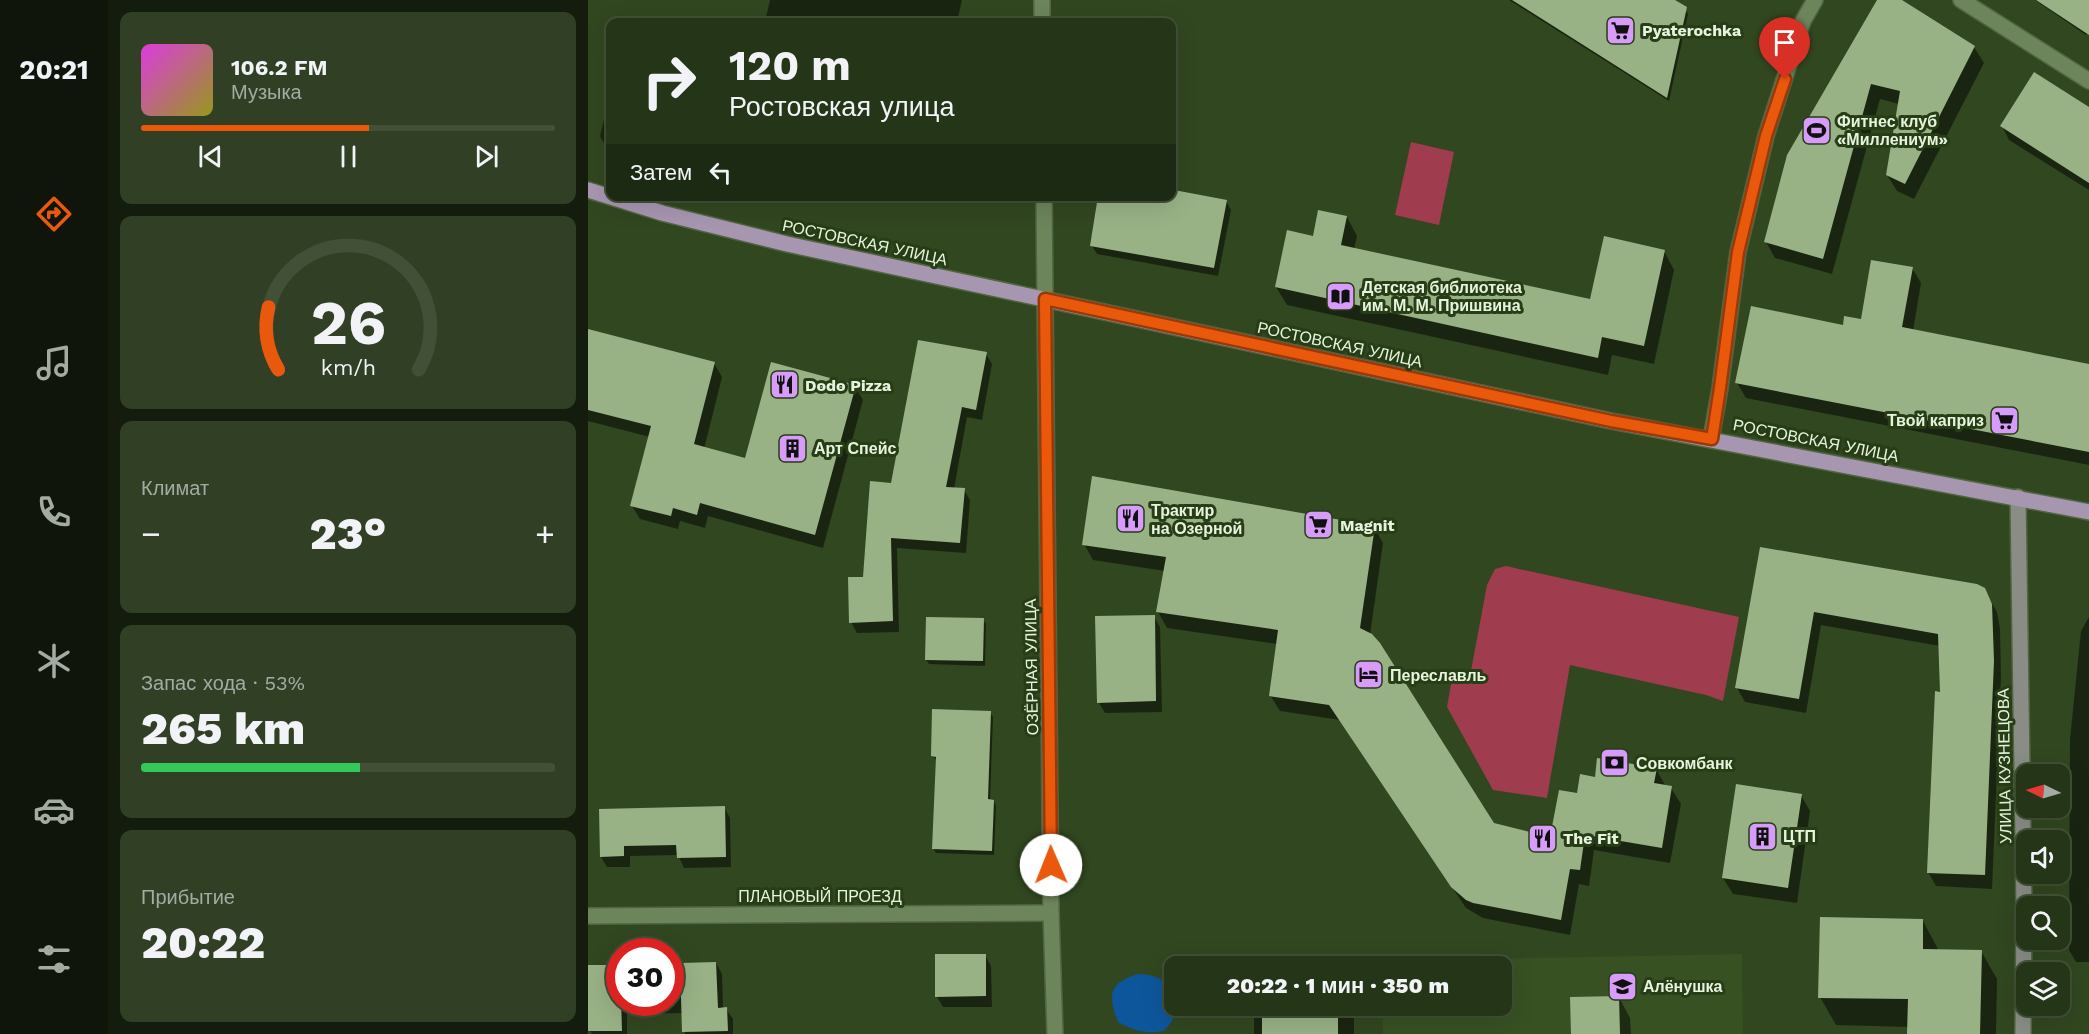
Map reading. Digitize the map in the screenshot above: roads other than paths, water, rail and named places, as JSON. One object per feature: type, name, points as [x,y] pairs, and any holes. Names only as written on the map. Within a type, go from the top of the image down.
[{"type":"main road","name":"РОСТОВСКАЯ УЛИЦА","points":[[588,190],[606,196]]},
{"type":"main road","name":"РОСТОВСКАЯ УЛИЦА","points":[[623,201],[787,244],[1611,421],[2089,512]]},
{"type":"street","points":[[1042,0],[1042,18]]},
{"type":"street","points":[[1712,439],[1738,252],[1766,136],[1803,21],[1815,0]]},
{"type":"street","points":[[1961,0],[2089,81]]},
{"type":"street","name":"ОЗЁРНАЯ УЛИЦА","points":[[1044,201],[1051,913],[1055,1034]]},
{"type":"street","name":"УЛИЦА КУЗНЕЦОВА","points":[[2018,497],[2024,908],[2023,1034]]},
{"type":"street","name":"ПЛАНОВЫЙ ПРОЕЗД","points":[[588,915],[1051,913]]},
{"type":"water","points":[[1138,974],[1156,977],[1164,982],[1164,1016],[1174,1016],[1164,1031],[1140,1031],[1118,1022],[1113,1005],[1113,992],[1116,986]]},
{"type":"place","name":"Pyaterochka","points":[[1621,30]]},
{"type":"place","name":"Фитнес клуб «Миллениум»","points":[[1816,130]]},
{"type":"place","name":"Детская библиотека им. М. М. Пришвина","points":[[1341,296]]},
{"type":"place","name":"Dodo Pizza","points":[[784,385]]},
{"type":"place","name":"Твой каприз","points":[[2005,420]]},
{"type":"place","name":"Арт Спейс","points":[[793,448]]},
{"type":"place","name":"Трактир на Озерной","points":[[1130,519]]},
{"type":"place","name":"Magnit","points":[[1319,525]]},
{"type":"place","name":"Переславль","points":[[1369,675]]},
{"type":"place","name":"Совкомбанк","points":[[1615,763]]},
{"type":"place","name":"ЦТП","points":[[1762,836]]},
{"type":"place","name":"The Fit","points":[[1542,838]]},
{"type":"place","name":"Алёнушка","points":[[1622,986]]}]
